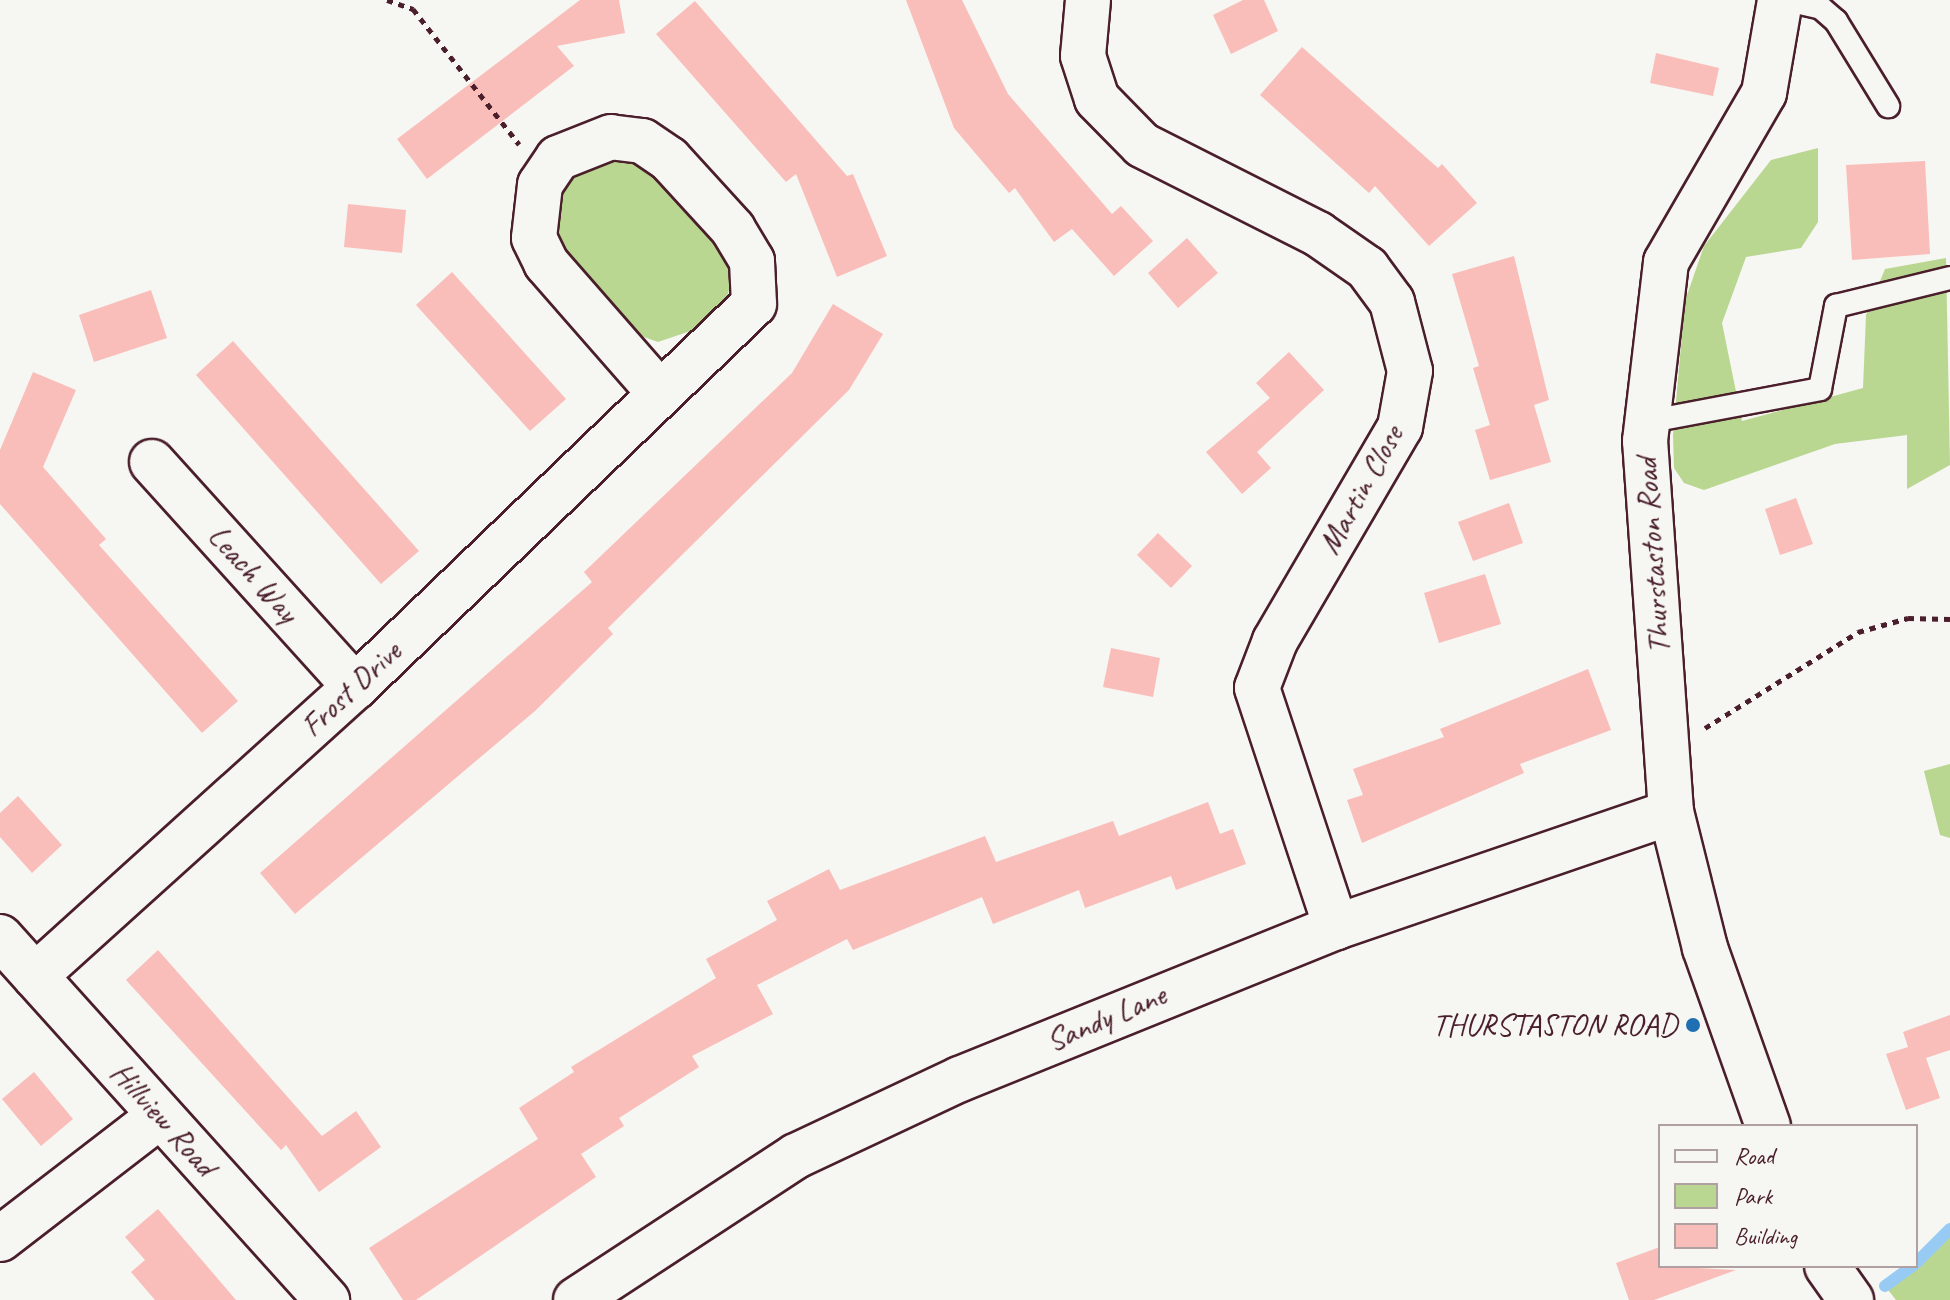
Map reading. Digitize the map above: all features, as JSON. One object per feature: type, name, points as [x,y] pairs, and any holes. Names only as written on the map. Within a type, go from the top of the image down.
[{"type":"street","name":"Martin Close","points":[[1088,0],[1083,56],[1097,99],[1142,145],[1318,234],[1367,268],[1392,302],[1410,371],[1400,427],[1275,641],[1257,688],[1336,927]]},
{"type":"street","name":"Thurstaston Road","points":[[1767,1124],[1705,948],[1671,812],[1646,422],[1666,262],[1764,93],[1780,0]]},
{"type":"street","name":"Frost Drive","points":[[35,976],[355,687],[754,304],[752,261],[733,229],[642,141],[611,137],[583,144],[558,158],[545,177]]},
{"type":"street","points":[[545,177],[534,238],[546,263],[659,392]]},
{"type":"street","name":"Leach Way","points":[[152,462],[355,687]]},
{"type":"street","name":"Sandy Lane","points":[[576,1300],[796,1156],[1088,1024],[1336,927],[1671,812]]},
{"type":"street","name":"Hillview Road","points":[[0,937],[327,1300]]},
{"type":"street","points":[[0,1239],[160,1116]]},
{"type":"street","points":[[1828,1268],[1851,1300]]},
{"type":"lane","points":[[1787,0],[1821,8],[1836,21],[1888,106]]},
{"type":"lane","points":[[1646,422],[1820,389],[1836,306],[1950,278]]},
{"type":"path","points":[[387,0],[413,9],[545,177]]},
{"type":"path","points":[[1667,752],[1858,632],[1908,618],[1950,619]]},
{"type":"green space","points":[[1818,148],[1818,222],[1801,248],[1746,257],[1722,323],[1742,421],[1863,388],[1866,315],[1885,269],[1946,258],[1950,465],[1907,489],[1907,435],[1835,444],[1704,490],[1684,483],[1674,468],[1673,435],[1685,301],[1704,246],[1771,160]]},
{"type":"green space","points":[[606,154],[651,166],[726,251],[733,270],[727,299],[708,325],[658,342],[630,332],[562,257],[550,223],[565,173]]},
{"type":"green space","points":[[1950,764],[1950,838],[1940,835],[1924,771]]},
{"type":"green space","points":[[1950,1229],[1950,1300],[1896,1300],[1885,1286],[1906,1268],[1918,1268],[1918,1257]]},
{"type":"building","points":[[580,0],[619,0],[625,33],[557,46],[574,66],[427,179],[397,139]]},
{"type":"building","points":[[906,0],[962,0],[1008,94],[1112,214],[1121,206],[1153,241],[1114,276],[1072,229],[1054,242],[1015,188],[1009,193],[954,128]]},
{"type":"building","points":[[1243,0],[1264,0],[1278,31],[1231,54],[1213,15]]},
{"type":"building","points":[[695,1],[847,176],[853,174],[887,256],[837,277],[796,174],[786,182],[656,34]]},
{"type":"building","points":[[1302,47],[1438,168],[1442,164],[1477,203],[1429,246],[1375,186],[1369,193],[1260,95]]},
{"type":"building","points":[[1656,53],[1719,68],[1713,96],[1650,83]]},
{"type":"building","points":[[1925,161],[1930,254],[1852,260],[1846,165]]},
{"type":"building","points":[[348,204],[406,210],[402,253],[344,247]]},
{"type":"building","points":[[1187,238],[1218,273],[1178,308],[1148,273]]},
{"type":"building","points":[[1514,256],[1549,400],[1534,405],[1551,462],[1490,480],[1475,430],[1490,425],[1473,368],[1479,366],[1452,274]]},
{"type":"building","points":[[452,272],[566,399],[530,431],[416,305]]},
{"type":"building","points":[[151,290],[167,338],[94,362],[79,315]]},
{"type":"building","points":[[833,304],[883,334],[849,390],[608,628],[613,634],[535,711],[295,914],[260,873],[592,582],[584,572],[792,373]]},
{"type":"building","points":[[233,341],[419,551],[381,584],[196,375]]},
{"type":"building","points":[[1289,352],[1324,390],[1257,452],[1271,468],[1242,494],[1206,452],[1270,398],[1256,383]]},
{"type":"building","points":[[33,372],[76,390],[43,467],[106,539],[99,545],[238,701],[202,733],[0,504],[0,450]]},
{"type":"building","points":[[1796,498],[1813,544],[1780,555],[1765,509]]},
{"type":"building","points":[[1509,503],[1523,543],[1473,561],[1458,522]]},
{"type":"building","points":[[1158,533],[1192,566],[1171,588],[1137,555]]},
{"type":"building","points":[[1485,574],[1501,624],[1439,643],[1424,593]]},
{"type":"building","points":[[1111,648],[1160,658],[1153,697],[1103,687]]},
{"type":"building","points":[[1588,669],[1611,730],[1520,764],[1524,773],[1362,843],[1347,800],[1363,795],[1353,769],[1444,737],[1440,729]]},
{"type":"building","points":[[18,796],[62,845],[32,873],[0,837],[0,813]]},
{"type":"building","points":[[1208,802],[1220,834],[1233,829],[1246,864],[1176,890],[1171,876],[1085,908],[1079,890],[993,924],[982,897],[853,950],[847,939],[757,985],[773,1014],[692,1056],[699,1067],[619,1118],[624,1126],[581,1154],[596,1177],[416,1300],[403,1300],[369,1248],[538,1139],[519,1108],[574,1072],[571,1067],[716,978],[706,959],[777,920],[767,901],[829,869],[840,890],[985,836],[996,862],[1113,821],[1119,836]]},
{"type":"building","points":[[158,950],[322,1136],[356,1111],[381,1147],[319,1192],[286,1145],[281,1150],[126,980]]},
{"type":"building","points":[[1950,1015],[1950,1050],[1926,1058],[1940,1098],[1906,1110],[1886,1054],[1908,1047],[1903,1032]]},
{"type":"building","points":[[34,1072],[73,1119],[41,1146],[2,1099]]},
{"type":"building","points":[[158,1209],[236,1300],[155,1300],[131,1272],[145,1260],[125,1237]]},
{"type":"building","points":[[1658,1248],[1658,1268],[1736,1270],[1654,1300],[1629,1300],[1616,1263]]},
{"type":"waterway","points":[[1918,1261],[1950,1229]]},
{"type":"waterway","points":[[1885,1286],[1910,1268]]},
{"type":"place","name":"THURSTASTON ROAD","points":[[1693,1025]]}]
